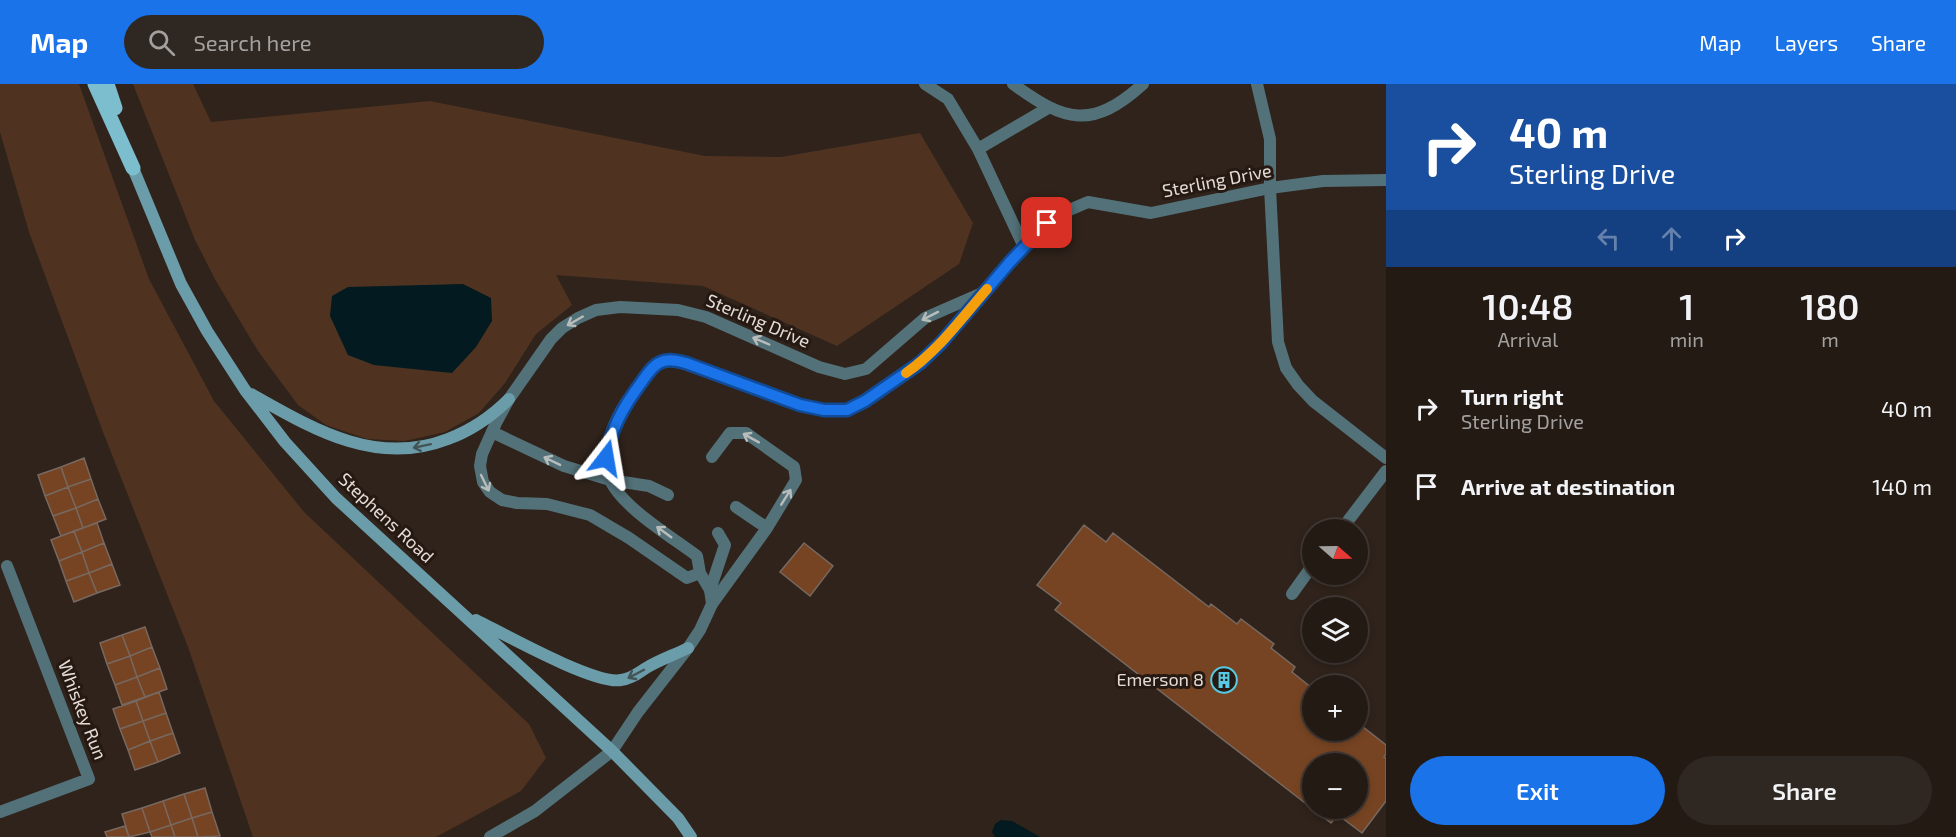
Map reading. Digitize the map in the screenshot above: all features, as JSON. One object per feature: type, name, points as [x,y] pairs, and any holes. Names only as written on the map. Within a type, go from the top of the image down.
[{"type":"main road","points":[[95,84],[133,168]]},
{"type":"main road","points":[[107,84],[133,168]]},
{"type":"street","points":[[925,84],[948,99],[978,149],[1024,247]]},
{"type":"street","points":[[1013,84],[1048,108],[1073,117],[1093,115],[1113,106],[1143,84]]},
{"type":"street","points":[[1257,84],[1270,139],[1270,188],[1278,342],[1286,368],[1298,386],[1313,401],[1386,458]]},
{"type":"street","points":[[978,149],[1048,108]]},
{"type":"street","name":"Stephens Road","points":[[133,168],[181,284],[207,332],[244,390],[285,442],[336,498],[612,751],[678,819],[691,837]]},
{"type":"street","name":"Sterling Drive","points":[[610,480],[606,458],[611,434],[623,408],[652,367],[658,363],[674,360],[800,405],[824,410],[847,410],[865,401],[920,363],[941,343],[1047,223],[1088,202],[1151,213],[1270,188],[1323,181],[1386,180]]},
{"type":"street","name":"Sterling Drive","points":[[700,573],[687,578],[590,514],[547,504],[508,502],[495,497],[486,488],[480,475],[482,454],[492,432],[509,399],[551,339],[562,328],[596,310],[620,307],[654,308],[691,313],[819,367],[845,374],[866,369],[924,318],[984,293]]},
{"type":"street","points":[[244,390],[323,432],[364,446],[385,449],[414,448],[455,436],[489,417],[509,399]]},
{"type":"street","points":[[492,432],[564,466],[610,480],[649,486],[668,495]]},
{"type":"street","points":[[490,837],[535,811],[612,751],[638,712],[688,648],[700,630],[712,604],[767,528],[796,480],[794,467],[746,433],[730,434],[712,457]]},
{"type":"street","points":[[1349,519],[1386,471]]},
{"type":"street","points":[[610,480],[637,512],[697,556],[700,573],[710,590],[712,604]]},
{"type":"street","points":[[736,507],[767,528]]},
{"type":"street","points":[[710,590],[725,545],[718,533]]},
{"type":"street","name":"Whiskey Run","points":[[0,812],[89,779],[7,566]]},
{"type":"street","points":[[1292,594],[1302,580]]},
{"type":"street","points":[[464,614],[578,670],[611,681],[636,675],[647,667],[688,648]]},
{"type":"shaded area","points":[[0,84],[79,84],[149,279],[214,401],[304,512],[529,724],[546,758],[521,791],[436,837],[253,837],[188,647],[103,432],[29,232],[0,132]]},
{"type":"shaded area","points":[[133,84],[193,84],[211,122],[430,101],[705,156],[781,157],[920,133],[973,223],[959,264],[837,346],[703,286],[556,275],[572,305],[536,334],[505,383],[479,413],[445,432],[405,441],[367,439],[326,425],[298,405],[258,351],[216,281],[195,240]]},
{"type":"water","points":[[463,284],[491,298],[492,321],[476,347],[452,373],[374,365],[348,355],[330,316],[332,296],[348,287]]},
{"type":"water","points":[[1001,820],[1012,821],[1040,837],[995,837],[992,832],[995,824]]},
{"type":"building","points":[[84,458],[91,479],[68,487],[61,467]]},
{"type":"building","points":[[61,467],[68,487],[45,496],[38,475]]},
{"type":"building","points":[[91,479],[98,499],[76,508],[68,487]]},
{"type":"building","points":[[68,487],[76,508],[53,516],[45,496]]},
{"type":"building","points":[[98,499],[106,519],[83,528],[76,508]]},
{"type":"building","points":[[76,508],[83,528],[61,536],[53,516]]},
{"type":"building","points":[[97,523],[104,543],[82,552],[74,531]]},
{"type":"building","name":"Emerson 8","points":[[1084,525],[1106,542],[1113,533],[1209,607],[1211,604],[1237,624],[1241,619],[1274,644],[1271,648],[1295,667],[1292,672],[1302,680],[1302,741],[1368,741],[1368,731],[1386,745],[1384,757],[1386,758],[1386,801],[1362,833],[1343,819],[1368,819],[1368,753],[1302,753],[1302,801],[1055,610],[1061,603],[1037,585]]},
{"type":"building","points":[[74,531],[82,552],[59,561],[51,540]]},
{"type":"building","points":[[104,543],[112,564],[89,573],[82,552]]},
{"type":"building","points":[[804,543],[833,566],[810,596],[780,572]]},
{"type":"building","points":[[82,552],[89,573],[66,581],[59,561]]},
{"type":"building","points":[[112,564],[120,585],[97,593],[89,573]]},
{"type":"building","points":[[89,573],[97,593],[74,602],[66,581]]},
{"type":"building","points":[[145,627],[152,647],[130,656],[122,635]]},
{"type":"building","points":[[122,635],[130,656],[107,664],[100,643]]},
{"type":"building","points":[[152,647],[160,668],[137,677],[130,656]]},
{"type":"building","points":[[130,656],[137,677],[115,685],[107,664]]},
{"type":"building","points":[[160,668],[167,689],[145,697],[137,677]]},
{"type":"building","points":[[137,677],[145,697],[122,705],[115,685]]},
{"type":"building","points":[[159,692],[166,713],[143,721],[136,701]]},
{"type":"building","points":[[136,701],[143,721],[120,729],[113,709]]},
{"type":"building","points":[[166,713],[173,733],[150,741],[143,721]]},
{"type":"building","points":[[143,721],[150,741],[128,750],[120,729]]},
{"type":"building","points":[[173,733],[180,753],[158,762],[150,741]]},
{"type":"building","points":[[150,741],[158,762],[135,770],[128,750]]},
{"type":"building","points":[[205,788],[212,812],[192,818],[184,794]]},
{"type":"building","points":[[184,794],[192,818],[171,825],[163,801]]},
{"type":"building","points":[[163,801],[171,825],[150,832],[142,808]]},
{"type":"building","points":[[142,808],[150,832],[129,837],[122,814]]},
{"type":"building","points":[[212,812],[220,836],[198,837],[192,818]]},
{"type":"building","points":[[192,818],[198,837],[175,837],[171,825]]},
{"type":"building","points":[[171,825],[175,837],[152,837],[150,832]]},
{"type":"building","points":[[125,826],[129,837],[107,837],[105,832]]},
{"type":"slow traffic","points":[[906,373],[941,343],[987,289]]},
{"type":"place","name":"Emerson 8","points":[[1224,680]]},
{"type":"route","points":[[606,458],[611,434],[623,408],[652,367],[666,360],[686,363],[800,405],[824,410],[847,410],[865,401],[920,363],[941,343],[1010,262],[1047,223]]}]
